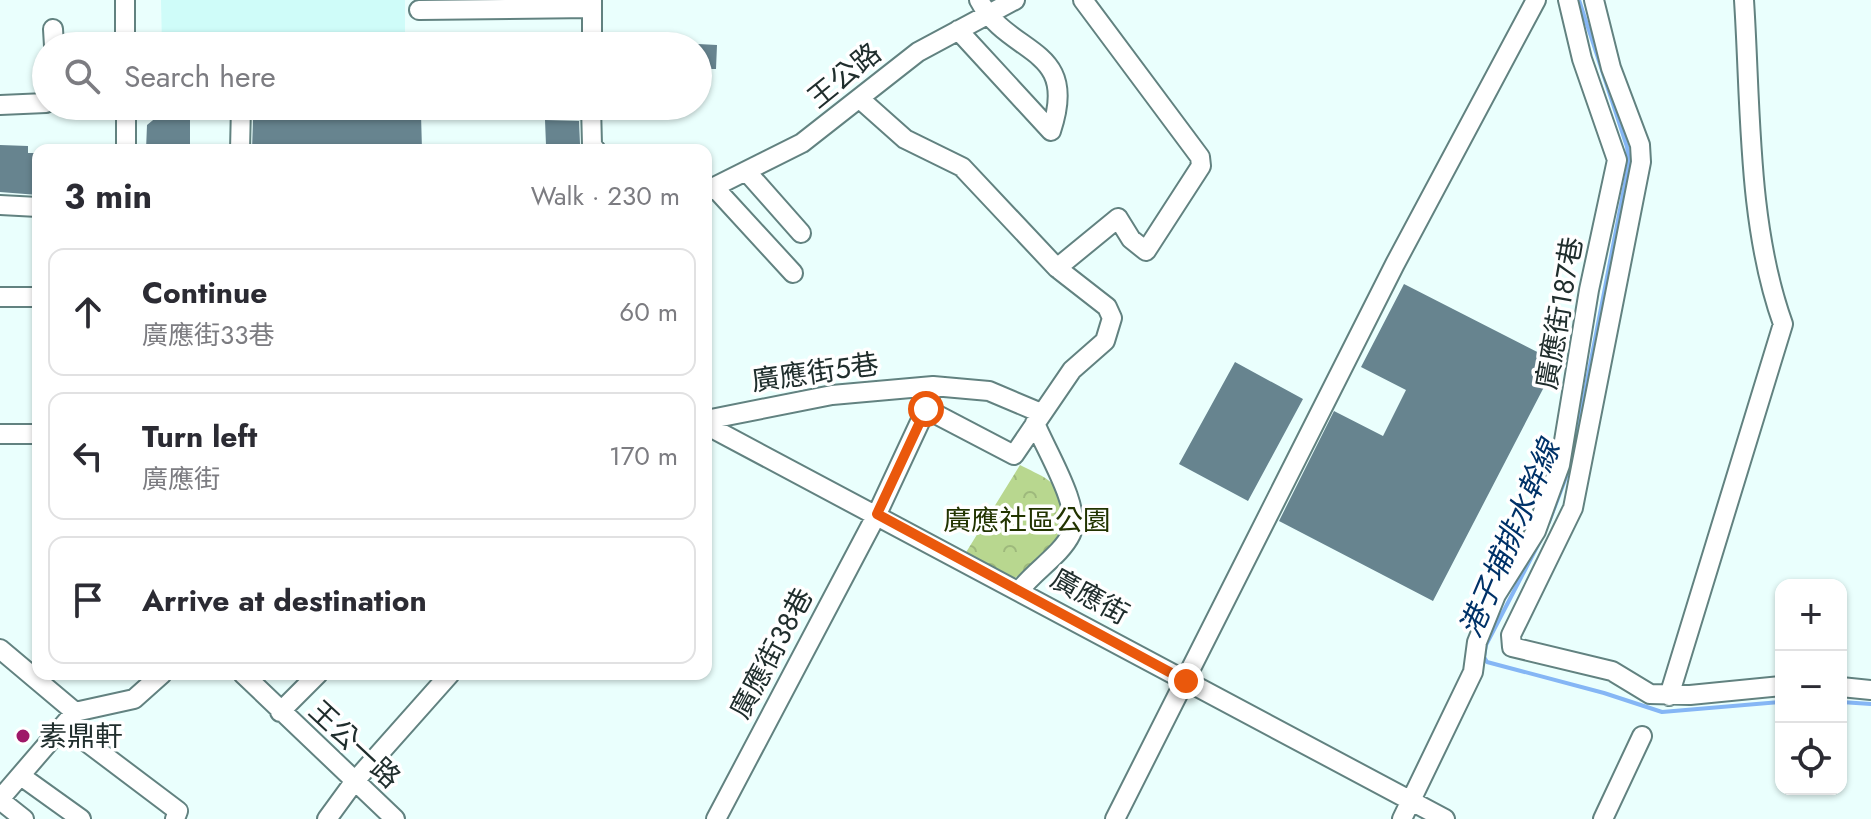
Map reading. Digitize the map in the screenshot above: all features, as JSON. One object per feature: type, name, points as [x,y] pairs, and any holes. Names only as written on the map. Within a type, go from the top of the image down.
[{"type":"street","points":[[125,0],[125,32]]},
{"type":"street","name":"王公路","points":[[712,188],[802,143],[918,52],[958,30],[983,7],[1015,0]]},
{"type":"street","points":[[1057,268],[1118,218],[1131,239],[1146,251],[1201,166],[1200,157],[1083,0]]},
{"type":"street","points":[[1115,819],[1395,264],[1536,0]]},
{"type":"street","name":"廣應街187巷","points":[[1402,819],[1473,672],[1477,642],[1496,595],[1536,531],[1560,465],[1589,290],[1617,160],[1582,59],[1568,0]]},
{"type":"street","points":[[1594,0],[1611,68],[1640,145],[1641,162],[1573,508],[1511,635],[1512,647],[1612,671],[1650,694],[1669,696],[1775,687]]},
{"type":"street","points":[[1669,696],[1783,324],[1774,302],[1758,194],[1744,0]]},
{"type":"street","points":[[419,10],[592,4],[592,32]]},
{"type":"street","points":[[958,30],[1051,131],[1058,100],[1054,72],[983,7]]},
{"type":"street","points":[[860,99],[905,139],[962,167],[1057,268],[1107,307],[1112,318],[1105,341],[1072,370],[1014,455],[926,409]]},
{"type":"street","points":[[0,105],[32,104]]},
{"type":"street","points":[[126,120],[126,144]]},
{"type":"street","points":[[240,144],[241,120]]},
{"type":"street","points":[[591,120],[592,144]]},
{"type":"street","points":[[747,172],[801,233]]},
{"type":"street","points":[[712,191],[793,273]]},
{"type":"street","points":[[0,205],[32,207]]},
{"type":"street","points":[[0,297],[32,297]]},
{"type":"street","name":"廣應街5巷","points":[[712,422],[832,395],[933,386],[989,391],[1038,418]]},
{"type":"street","name":"廣應街38巷","points":[[716,819],[877,514],[926,409],[933,386]]},
{"type":"street","points":[[1020,590],[1071,536],[1075,520],[1038,418]]},
{"type":"street","name":"廣應街","points":[[712,426],[1445,819]]},
{"type":"street","points":[[0,434],[32,434]]},
{"type":"street","points":[[0,649],[70,718],[178,811],[175,819]]},
{"type":"street","points":[[24,819],[0,800],[70,718],[134,699],[155,680]]},
{"type":"street","name":"王公一路","points":[[249,680],[395,819]]},
{"type":"street","points":[[280,712],[312,680]]},
{"type":"street","points":[[327,819],[354,782],[445,680]]},
{"type":"street","points":[[1847,688],[1871,690]]},
{"type":"street","points":[[1603,819],[1642,736]]},
{"type":"street","points":[[21,776],[81,819]]},
{"type":"shaded area","points":[[161,0],[405,0],[405,32],[162,32]]},
{"type":"green space","name":"廣應社區公園","points":[[1020,465],[1048,480],[1061,493],[1065,507],[1064,521],[1048,549],[1012,580],[965,554]]},
{"type":"building","points":[[712,45],[717,45],[716,69],[712,69]]},
{"type":"building","points":[[153,120],[190,120],[190,144],[146,144],[147,125]]},
{"type":"building","points":[[253,120],[421,120],[422,144],[252,144]]},
{"type":"building","points":[[545,120],[579,121],[580,144],[546,144]]},
{"type":"building","points":[[0,145],[28,146],[28,153],[32,153],[32,195],[0,192]]},
{"type":"building","points":[[1404,284],[1557,362],[1433,601],[1279,521],[1334,411],[1383,436],[1406,390],[1361,367]]},
{"type":"building","points":[[1235,362],[1303,399],[1248,501],[1179,464]]},
{"type":"waterway","name":"港子埔排水幹線","points":[[1549,522],[1571,464],[1629,163],[1627,147],[1579,0]]},
{"type":"waterway","name":"港子埔排水幹線","points":[[1540,541],[1486,645],[1484,657],[1487,662],[1662,712],[1775,703]]},
{"type":"waterway","name":"港子埔排水幹線","points":[[1847,702],[1871,704]]},
{"type":"place","name":"素鼎軒","points":[[23,736]]},
{"type":"route","points":[[926,409],[877,514],[1186,681]]}]
